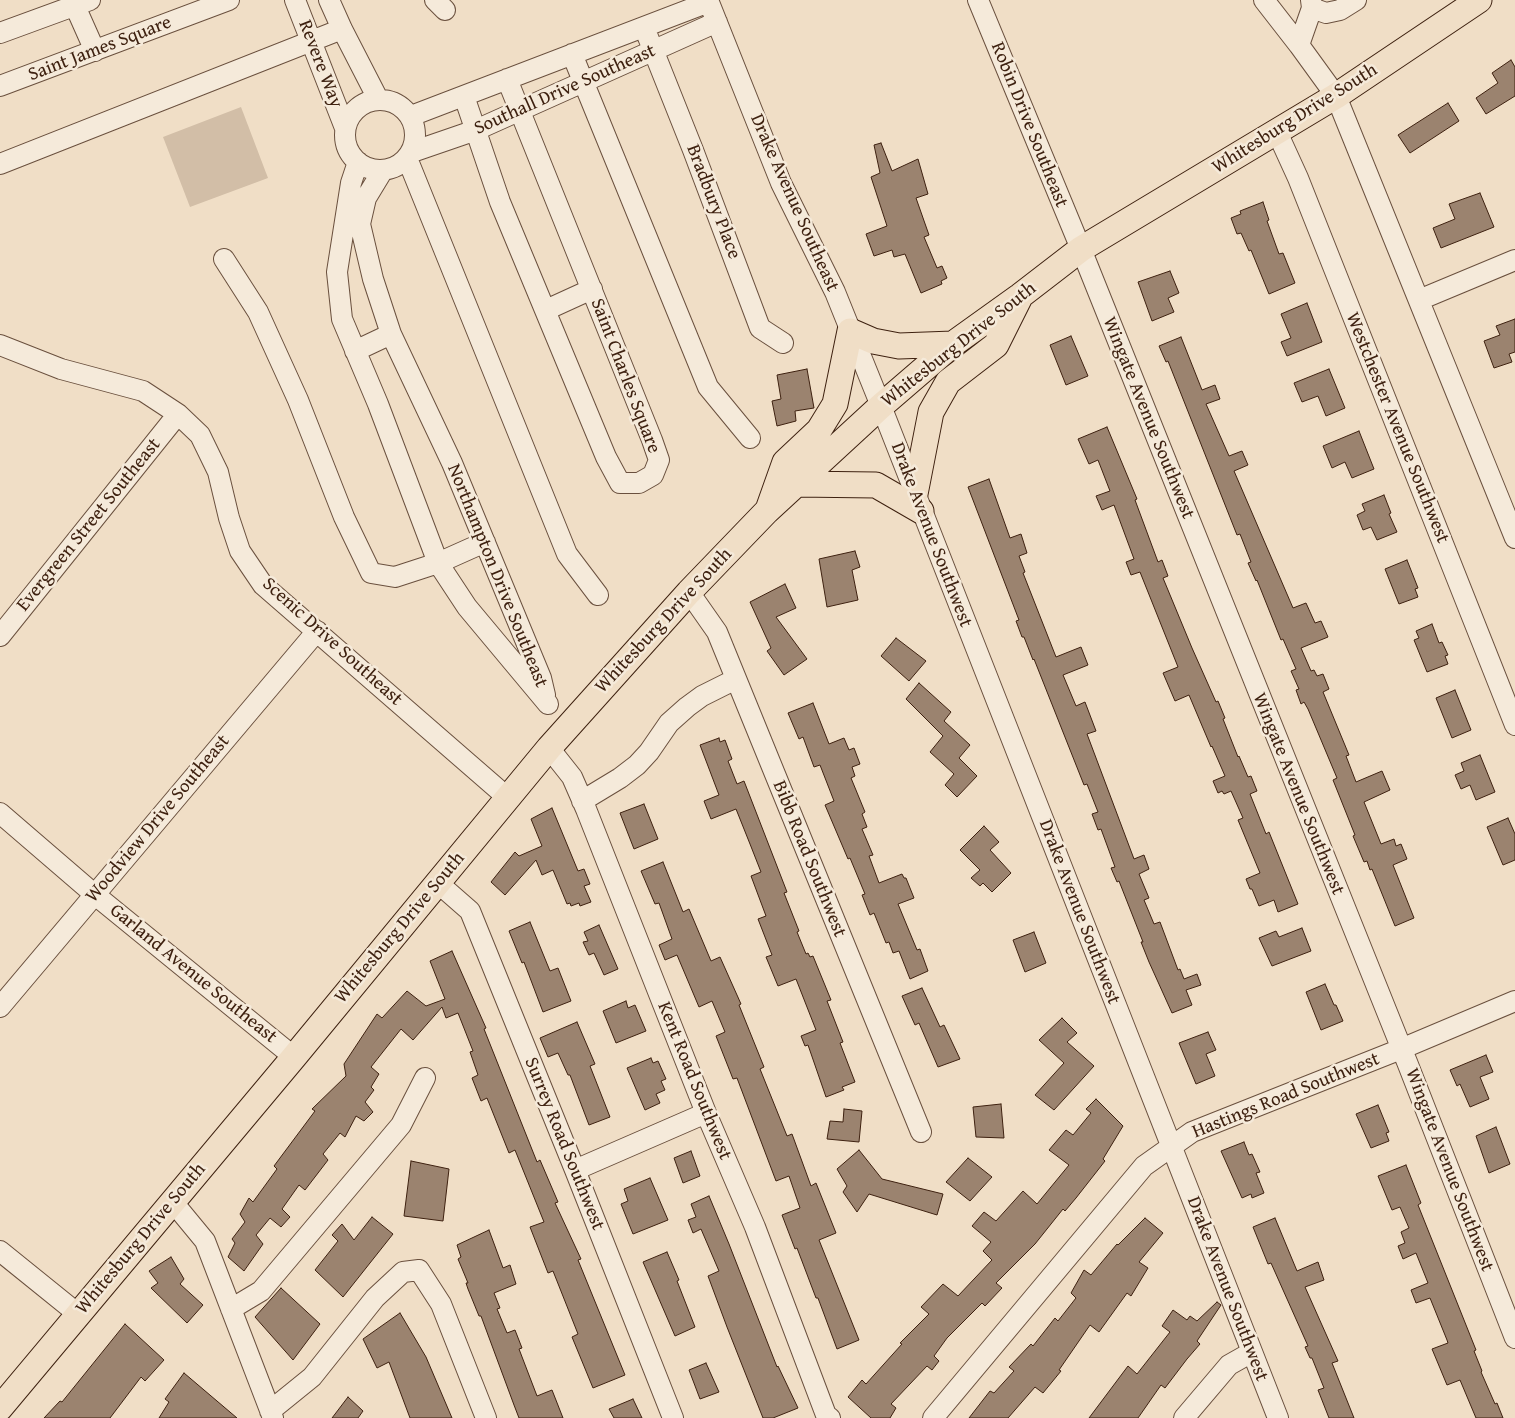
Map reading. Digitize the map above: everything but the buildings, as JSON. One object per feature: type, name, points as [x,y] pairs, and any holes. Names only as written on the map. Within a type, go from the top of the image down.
[{"type":"main road","name":"Whitesburg Drive South","points":[[0,1408],[294,1057],[548,748],[689,592],[767,511],[881,406],[953,344],[1081,249],[1336,96],[1479,0]]},
{"type":"main road","points":[[796,484],[876,485],[918,502],[931,412],[948,382],[996,345],[1020,296]]},
{"type":"main road","points":[[767,511],[785,462],[819,430],[835,404],[850,331],[873,341],[900,346],[953,344]]},
{"type":"street","name":"Saint James Square","points":[[0,86],[229,0]]},
{"type":"street","name":"Revere Way","points":[[295,0],[345,128],[345,141],[350,153],[358,162]]},
{"type":"street","name":"Revere Way","points":[[329,0],[378,99],[358,107],[350,116],[345,128]]},
{"type":"street","name":"Robin Drive Southeast","points":[[978,0],[1081,249]]},
{"type":"street","points":[[1264,0],[1336,96],[1515,538]]},
{"type":"street","name":"Drake Avenue Southeast","points":[[708,1],[782,183],[835,292],[881,406]]},
{"type":"street","name":"Southall Drive Southeast","points":[[411,116],[708,1]]},
{"type":"street","points":[[0,33],[83,3],[95,51]]},
{"type":"street","points":[[1299,45],[1312,4],[1326,13],[1345,4]]},
{"type":"street","name":"Southall Drive Southeast","points":[[410,155],[520,111],[717,22]]},
{"type":"street","name":"Bradbury Place","points":[[644,26],[760,328],[783,343]]},
{"type":"street","points":[[0,164],[342,29]]},
{"type":"street","points":[[572,54],[708,387],[750,438]]},
{"type":"street","name":"Saint Charles Square","points":[[464,96],[500,202],[606,457],[620,483],[638,483],[653,475],[659,460],[507,80]]},
{"type":"street","points":[[358,162],[375,170],[398,166],[410,155],[416,140],[416,128],[411,116],[402,106],[391,100],[378,99]]},
{"type":"street","name":"Westchester Avenue Southwest","points":[[1277,132],[1298,178],[1515,725]]},
{"type":"street","points":[[410,155],[567,554],[598,595]]},
{"type":"street","name":"Northampton Drive Southeast","points":[[358,162],[351,183],[337,272],[342,319],[378,404],[438,563],[467,607],[548,704],[541,678],[452,462],[391,334],[373,279],[360,224],[366,198],[383,170]]},
{"type":"street","name":"Wingate Avenue Southwest","points":[[1081,249],[1515,1338]]},
{"type":"street","points":[[224,259],[258,312],[298,400],[344,517],[371,573],[395,577],[438,563],[485,542]]},
{"type":"street","points":[[1418,300],[1515,260]]},
{"type":"street","points":[[546,310],[592,289]]},
{"type":"street","points":[[355,351],[391,334]]},
{"type":"street","name":"Scenic Drive Southeast","points":[[0,345],[61,368],[143,391],[178,414],[200,435],[218,472],[229,518],[240,551],[264,585],[508,798]]},
{"type":"street","name":"Drake Avenue Southwest","points":[[881,406],[1278,1418]]},
{"type":"street","name":"Evergreen Street Southeast","points":[[0,636],[178,414]]},
{"type":"street","name":"Bibb Road Southwest","points":[[689,592],[718,632],[921,1132]]},
{"type":"street","name":"Woodview Drive Southeast","points":[[0,1007],[317,632]]},
{"type":"street","points":[[582,801],[620,778],[637,765],[649,752],[669,723],[687,707],[702,696],[736,679]]},
{"type":"street","name":"Kent Road Southwest","points":[[548,748],[572,776],[706,1113],[755,1228],[827,1417]]},
{"type":"street","name":"Garland Avenue Southeast","points":[[0,813],[94,894],[294,1057]]},
{"type":"street","name":"Surrey Road Southwest","points":[[438,883],[470,911],[673,1418]]},
{"type":"street","name":"Hastings Road Southwest","points":[[933,1418],[1144,1166],[1192,1132],[1401,1049],[1515,1001]]},
{"type":"street","points":[[231,1309],[261,1291],[401,1125],[425,1078]]},
{"type":"street","points":[[575,1170],[706,1113]]},
{"type":"street","points":[[172,1201],[205,1241],[271,1414],[312,1377],[376,1298],[390,1284],[403,1272],[420,1270],[441,1304],[486,1418]]},
{"type":"street","points":[[0,1251],[78,1314]]},
{"type":"street","points":[[1184,1418],[1229,1365],[1252,1352]]},
{"type":"shaded area","points":[[241,107],[268,178],[190,207],[163,137]]}]
